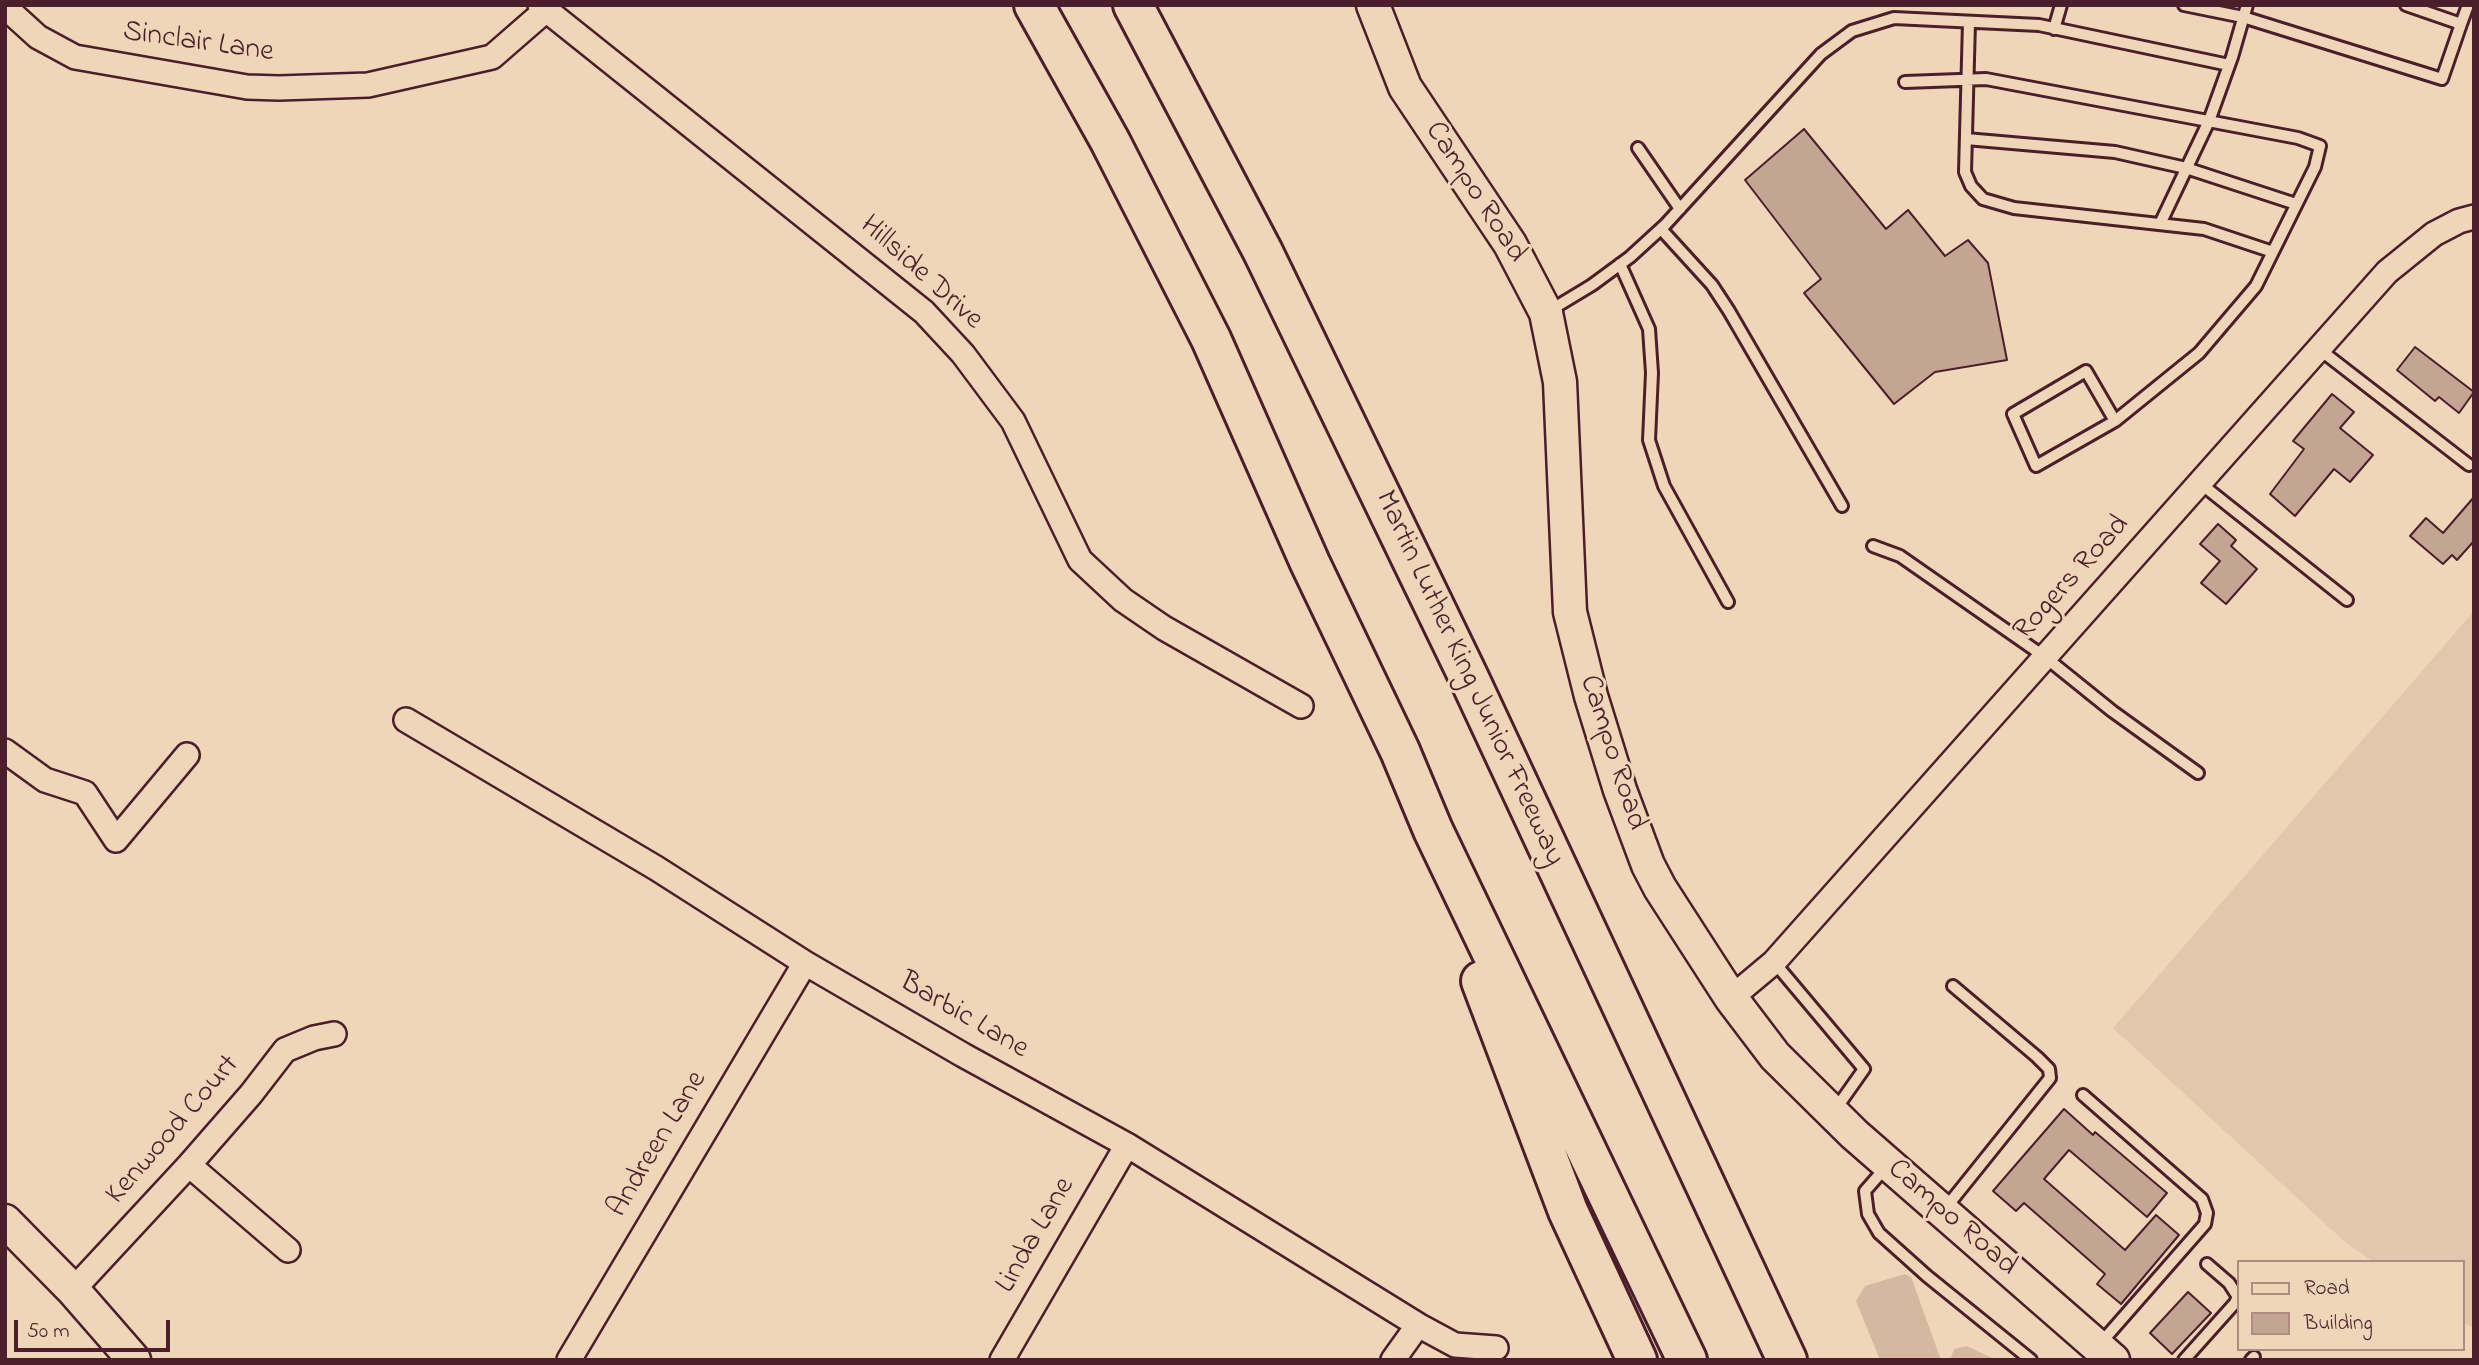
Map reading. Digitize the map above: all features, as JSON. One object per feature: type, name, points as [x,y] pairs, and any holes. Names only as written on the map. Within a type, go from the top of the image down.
[{"type":"highway","points":[[1034,5],[1110,141],[1211,339],[1310,563],[1400,751],[1433,830],[1687,1360]]},
{"type":"highway","name":"Martin Luther King Junior Freeway","points":[[1132,5],[1275,277],[1469,678],[1787,1360]]},
{"type":"highway","points":[[1400,751],[1445,886],[1568,1211],[1637,1360]]},
{"type":"highway","points":[[1709,1194],[1765,1280],[1812,1360]]},
{"type":"main road","name":"Campo Road","points":[[1373,5],[1405,87],[1510,244],[1546,313],[1560,382],[1570,612],[1591,696],[1620,790],[1648,865],[1660,888],[1731,998],[1775,1056],[1832,1114],[1888,1165],[2106,1353]]},
{"type":"main road","points":[[5,1222],[73,1290],[134,1360]]},
{"type":"street","name":"Sinclair Lane","points":[[5,7],[38,37],[75,57],[247,88],[368,85],[492,57],[543,8]]},
{"type":"street","name":"Hillside Drive","points":[[543,8],[924,312],[964,354],[1013,421],[1080,560],[1123,600],[1164,628],[1301,706]]},
{"type":"street","name":"Rogers Road","points":[[1731,998],[1774,962],[2387,272],[2434,234],[2459,221],[2474,217]]},
{"type":"street","name":"Barbic Lane","points":[[406,720],[656,868],[805,963],[963,1055],[1127,1145],[1418,1325],[1455,1345],[1496,1348]]},
{"type":"street","points":[[5,751],[45,779],[85,793],[116,840],[187,755]]},
{"type":"street","name":"Andreen Lane","points":[[569,1360],[805,963]]},
{"type":"street","name":"Kenwood Court","points":[[73,1290],[189,1165],[285,1050],[314,1038],[334,1034]]},
{"type":"street","name":"Linda Lane","points":[[1002,1360],[1127,1145]]},
{"type":"street","points":[[189,1165],[288,1250]]},
{"type":"street","points":[[1392,1360],[1418,1325]]},
{"type":"lane","points":[[2054,29],[2061,5]]},
{"type":"lane","points":[[2184,5],[2245,11],[2442,79],[2468,5]]},
{"type":"lane","points":[[2406,5],[2461,24]]},
{"type":"lane","points":[[2160,224],[2208,121],[2245,11]]},
{"type":"lane","points":[[1546,313],[1620,264],[1661,229],[1821,54],[1852,32],[1894,18],[2039,25],[2229,65]]},
{"type":"lane","points":[[1969,22],[1965,172],[1971,187],[1983,199],[2014,208],[2204,229],[2273,253]]},
{"type":"lane","points":[[1905,82],[1986,79],[2298,138],[2320,146],[2315,166],[2256,286],[2199,353],[2115,421],[2036,466],[2013,414],[2086,371],[2115,421]]},
{"type":"lane","points":[[1966,139],[2115,152],[2186,168],[2296,204]]},
{"type":"lane","points":[[1638,148],[1680,209]]},
{"type":"lane","points":[[1661,229],[1712,285],[1729,310],[1842,506]]},
{"type":"lane","points":[[1620,264],[1649,329],[1652,373],[1649,440],[1664,486],[1727,602]]},
{"type":"lane","points":[[2319,349],[2469,465]]},
{"type":"lane","points":[[2200,484],[2347,600]]},
{"type":"lane","points":[[1873,546],[1900,556],[2045,657],[2112,711],[2198,773]]},
{"type":"lane","points":[[1774,962],[1864,1069],[1832,1114]]},
{"type":"lane","points":[[1942,1212],[2050,1078],[2049,1069],[2037,1057],[1952,986]]},
{"type":"lane","points":[[2083,1096],[2202,1199],[2207,1213],[2205,1224],[2106,1353]]},
{"type":"lane","points":[[1888,1165],[1865,1191],[1868,1214],[1879,1233],[1927,1276],[2031,1360]]},
{"type":"lane","points":[[2184,1360],[2238,1297],[2229,1283],[2207,1264]]},
{"type":"shaded area","points":[[2474,611],[2474,1329],[2465,1323],[2465,1260],[2371,1260],[2346,1243],[2113,1028]]},
{"type":"shaded area","points":[[1905,1274],[1911,1277],[1941,1360],[1880,1360],[1856,1301],[1865,1286]]},
{"type":"shaded area","points":[[1967,1346],[1996,1360],[1950,1360],[1954,1349]]},
{"type":"building","points":[[1804,129],[1886,229],[1908,210],[1945,256],[1968,240],[1988,263],[2007,360],[1935,372],[1894,404],[1804,293],[1821,279],[1745,180]]},
{"type":"building","points":[[2415,347],[2474,392],[2459,413],[2439,397],[2435,401],[2397,370]]},
{"type":"building","points":[[2332,394],[2354,412],[2340,428],[2373,455],[2350,482],[2334,469],[2295,516],[2270,494],[2304,449],[2293,441]]},
{"type":"building","points":[[2474,497],[2474,541],[2457,560],[2452,555],[2443,564],[2410,536],[2426,518],[2443,533]]},
{"type":"building","points":[[2218,524],[2236,540],[2231,546],[2257,569],[2226,604],[2201,583],[2220,561],[2200,544]]},
{"type":"building","points":[[2064,1109],[2167,1193],[2147,1217],[2069,1150],[2044,1179],[2125,1250],[2156,1215],[2179,1235],[2121,1304],[2097,1284],[2105,1274],[2024,1203],[2016,1211],[1993,1191]]},
{"type":"building","points":[[2188,1292],[2211,1313],[2172,1354],[2150,1333]]}]
